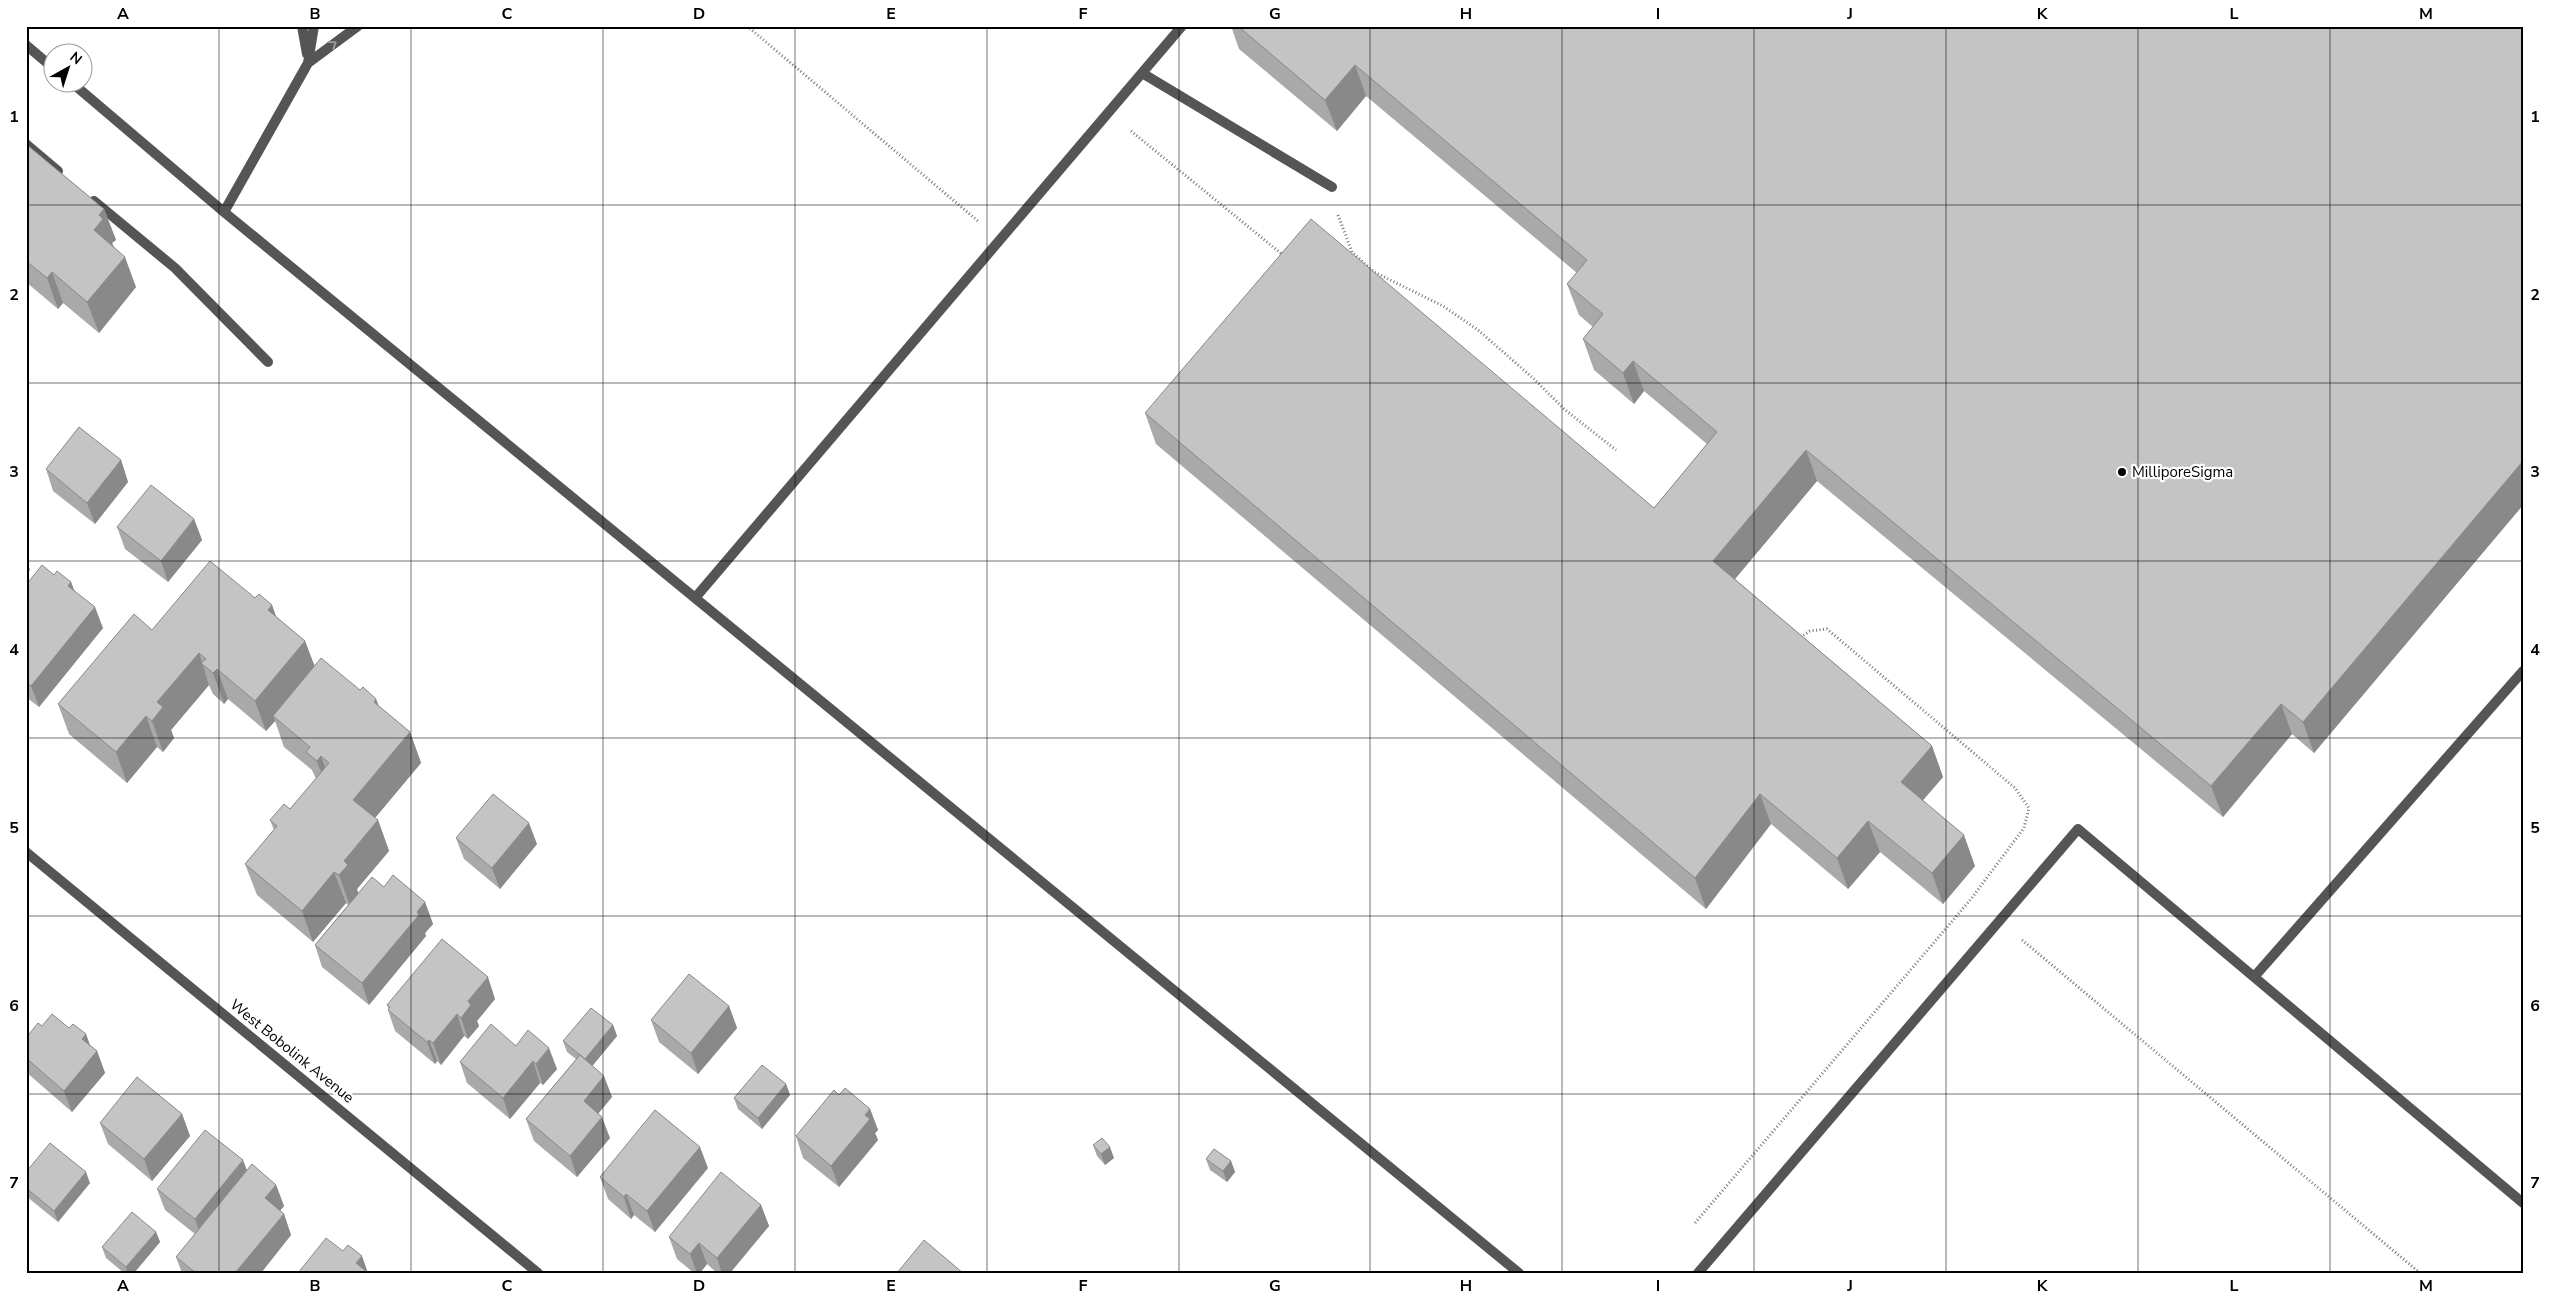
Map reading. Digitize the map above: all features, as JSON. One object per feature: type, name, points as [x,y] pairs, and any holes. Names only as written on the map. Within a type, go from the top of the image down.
[{"type":"street","points":[[302,26],[308,63]]},
{"type":"street","points":[[224,212],[308,63],[314,26]]},
{"type":"street","points":[[308,63],[358,26]]},
{"type":"street","points":[[696,598],[1182,26]]},
{"type":"street","points":[[26,45],[42,59]]},
{"type":"street","points":[[1142,73],[1332,187]]},
{"type":"street","points":[[82,92],[224,212],[1519,1273]]},
{"type":"street","points":[[26,144],[64,175]]},
{"type":"street","points":[[86,194],[175,268],[268,362]]},
{"type":"street","points":[[2254,977],[2523,671]]},
{"type":"street","points":[[1698,1273],[2078,829],[2523,1203]]},
{"type":"street","name":"West Bobolink Avenue","points":[[26,852],[538,1273]]},
{"type":"path","points":[[1332,187],[1340,224],[1352,252],[1374,272],[1444,306],[1478,330],[1534,378],[1564,409],[1616,450]]},
{"type":"path","points":[[1695,1222],[1971,899],[2024,828],[2029,808],[2015,788],[1827,629],[1810,631],[1795,641]]},
{"type":"path","points":[[1971,899],[2420,1273]]},
{"type":"building","name":"MilliporeSigma","points":[[1238,26],[2523,26],[2523,461],[2303,722],[2281,704],[2211,786],[1806,450],[1713,561],[1932,746],[1901,782],[1964,835],[1932,873],[1868,821],[1837,858],[1760,794],[1695,878],[1145,413],[1311,219],[1654,508],[1717,432],[1633,361],[1623,373],[1583,339],[1603,314],[1567,284],[1587,260],[1355,65],[1325,100]]},
{"type":"building","points":[[26,144],[104,209],[99,215],[103,219],[94,230],[125,257],[87,302],[52,272],[47,278],[26,261]]},
{"type":"building","points":[[79,427],[121,460],[87,503],[46,469]]},
{"type":"building","points":[[151,485],[194,519],[161,561],[117,527]]},
{"type":"building","points":[[210,561],[255,598],[259,594],[272,605],[268,610],[305,641],[255,701],[217,669],[213,673],[201,663],[206,659],[199,653],[157,702],[163,707],[152,721],[146,716],[116,752],[58,704],[134,614],[152,630]]},
{"type":"building","points":[[42,565],[54,575],[57,571],[71,582],[68,586],[95,607],[31,686],[26,682],[26,585]]},
{"type":"building","points":[[321,658],[360,690],[363,687],[376,699],[374,702],[410,732],[353,800],[378,820],[344,861],[348,865],[339,875],[334,872],[302,911],[245,864],[277,826],[270,820],[284,804],[290,809],[329,763],[321,756],[317,761],[306,752],[310,747],[273,716]]},
{"type":"building","points":[[493,794],[529,823],[492,868],[456,838]]},
{"type":"building","points":[[393,875],[425,902],[417,912],[419,915],[362,983],[315,945],[372,877],[384,887]]},
{"type":"building","points":[[442,939],[488,977],[468,1001],[471,1005],[461,1018],[457,1014],[433,1043],[429,1040],[427,1042],[388,1010],[390,1007],[387,1005]]},
{"type":"building","points":[[689,974],[729,1006],[691,1053],[651,1020]]},
{"type":"building","points":[[591,1008],[613,1025],[585,1059],[563,1041]]},
{"type":"building","points":[[52,1014],[69,1028],[73,1024],[86,1034],[82,1039],[97,1051],[64,1091],[26,1058],[26,1038],[38,1023],[42,1026]]},
{"type":"building","points":[[491,1024],[516,1046],[528,1030],[549,1048],[536,1064],[533,1061],[503,1098],[460,1062]]},
{"type":"building","points":[[580,1055],[604,1076],[584,1101],[602,1117],[570,1156],[526,1119]]},
{"type":"building","points":[[762,1065],[786,1084],[758,1118],[734,1098]]},
{"type":"building","points":[[137,1077],[182,1114],[144,1159],[100,1123]]},
{"type":"building","points":[[845,1088],[870,1109],[865,1115],[870,1119],[831,1166],[796,1136],[834,1090],[839,1095]]},
{"type":"building","points":[[655,1110],[700,1147],[647,1211],[626,1194],[624,1197],[600,1177]]},
{"type":"building","points":[[205,1130],[243,1160],[195,1219],[157,1189]]},
{"type":"building","points":[[1102,1138],[1110,1147],[1101,1154],[1093,1145]]},
{"type":"building","points":[[50,1143],[86,1172],[54,1211],[26,1188],[26,1172]]},
{"type":"building","points":[[1214,1149],[1231,1161],[1223,1171],[1206,1159]]},
{"type":"building","points":[[252,1164],[276,1185],[265,1198],[284,1214],[235,1273],[196,1273],[176,1257]]},
{"type":"building","points":[[721,1172],[761,1205],[717,1258],[699,1243],[690,1254],[669,1237]]},
{"type":"building","points":[[132,1212],[156,1232],[126,1267],[102,1247]]},
{"type":"building","points":[[326,1238],[343,1251],[348,1245],[362,1256],[356,1263],[368,1273],[298,1273]]},
{"type":"building","points":[[924,1240],[963,1273],[897,1273]]},
{"type":"place","name":"MilliporeSigma","points":[[2122,472]]}]
